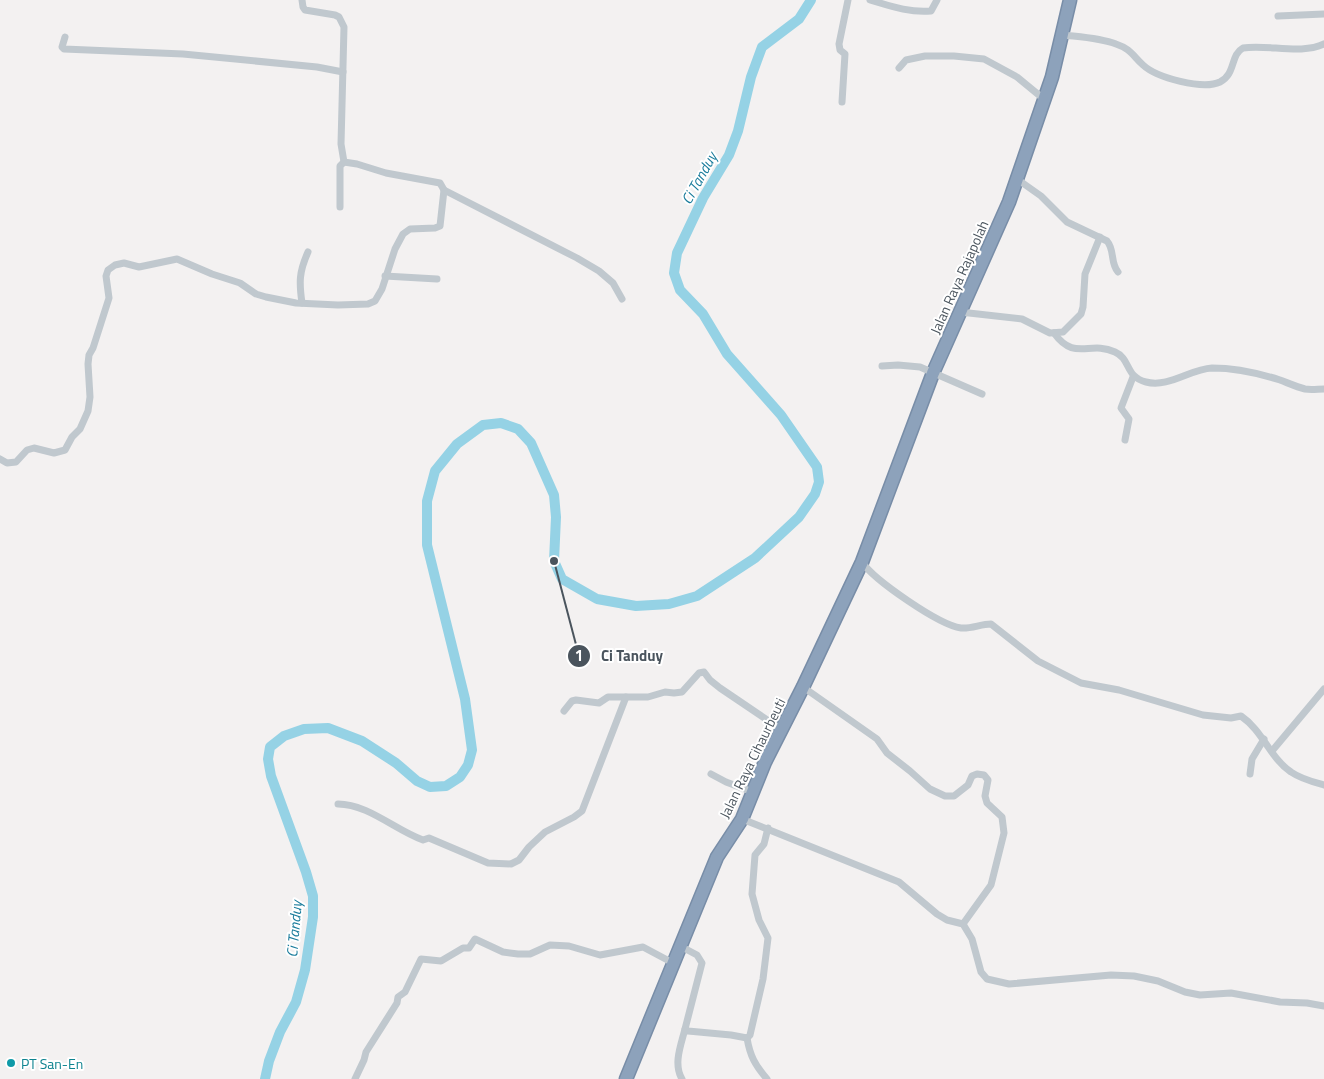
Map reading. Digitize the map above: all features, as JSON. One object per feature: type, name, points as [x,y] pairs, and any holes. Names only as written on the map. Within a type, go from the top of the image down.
[{"type":"highway","name":"Jalan Raya Rajapolah","points":[[862,562],[933,374],[1010,202],[1044,100],[1063,35],[1070,0]]},
{"type":"highway","name":"Jalan Raya Cihaurbeuti","points":[[626,1079],[716,857],[742,819],[765,762],[862,562]]},
{"type":"street","points":[[302,0],[303,7],[306,10],[335,15],[343,22],[345,39],[342,152],[344,162]]},
{"type":"street","points":[[842,102],[845,54],[840,50],[839,44],[848,0]]},
{"type":"street","points":[[870,0],[896,8],[924,12],[931,11],[937,0]]},
{"type":"street","points":[[1278,16],[1324,14]]},
{"type":"street","points":[[1063,35],[1117,44],[1129,50],[1150,70],[1189,84],[1202,86],[1218,83],[1226,78],[1237,54],[1243,48],[1300,48],[1324,44]]},
{"type":"street","points":[[65,37],[62,47],[64,49],[183,54],[317,67],[343,72]]},
{"type":"street","points":[[899,68],[906,60],[925,56],[984,59],[1016,77],[1044,100]]},
{"type":"street","points":[[0,459],[7,463],[16,462],[27,450],[34,448],[59,452],[64,450],[72,437],[80,429],[88,411],[90,397],[89,355],[109,298],[106,276],[108,270],[115,265],[124,263],[139,267],[177,259],[212,274],[240,283],[261,296],[302,303],[368,304],[375,300],[379,294],[395,249],[407,230],[440,226],[444,190],[438,182],[386,173],[344,162]]},
{"type":"street","points":[[340,206],[340,168],[344,162]]},
{"type":"street","points":[[1017,179],[1041,196],[1067,222],[1100,237],[1111,246],[1113,264],[1118,272]]},
{"type":"street","points":[[444,190],[599,271],[614,283],[622,300]]},
{"type":"street","points":[[960,312],[1022,319],[1054,333],[1063,332],[1081,314],[1084,307],[1085,274],[1100,237]]},
{"type":"street","points":[[302,303],[300,276],[308,252]]},
{"type":"street","points":[[385,276],[437,279]]},
{"type":"street","points":[[1054,333],[1061,343],[1069,348],[1076,350],[1093,348],[1116,352],[1123,358],[1133,377],[1148,383],[1165,382],[1200,370],[1212,368],[1262,375],[1306,389],[1324,389]]},
{"type":"street","points":[[882,366],[910,365],[920,367],[982,394]]},
{"type":"street","points":[[1125,440],[1129,419],[1121,407],[1133,377]]},
{"type":"street","points":[[862,562],[888,586],[928,614],[952,626],[962,628],[991,624],[1038,661],[1081,683],[1119,690],[1203,715],[1231,718],[1241,716],[1264,739],[1280,763],[1289,771],[1302,778],[1324,785]]},
{"type":"street","points":[[564,711],[574,700],[599,703],[608,697],[648,697],[665,692],[682,692],[699,673],[704,672],[720,688],[782,730]]},
{"type":"street","points":[[803,687],[877,739],[887,754],[930,789],[945,796],[954,796],[968,785],[972,776],[977,774],[984,775],[988,780],[985,796],[987,803],[1002,817],[1004,833],[992,885],[963,924]]},
{"type":"street","points":[[1272,751],[1324,689]]},
{"type":"street","points":[[338,804],[351,805],[369,812],[408,834],[423,840],[429,838],[462,850],[485,862],[514,863],[545,832],[574,818],[582,810],[626,697]]},
{"type":"street","points":[[1250,774],[1252,759],[1264,739]]},
{"type":"street","points":[[711,774],[753,792]]},
{"type":"street","points":[[742,819],[899,882],[937,914],[947,920],[963,924],[972,939],[982,972],[987,979],[1009,984],[1111,975],[1134,976],[1158,981],[1185,992],[1200,995],[1231,993],[1280,1002],[1324,1006]]},
{"type":"street","points":[[767,1079],[755,1066],[749,1052],[747,1038],[750,1035],[764,979],[768,938],[759,920],[752,894],[755,854],[764,844],[768,828]]},
{"type":"street","points":[[355,1079],[366,1052],[398,997],[405,992],[422,959],[441,960],[463,948],[469,948],[475,939],[503,952],[518,954],[530,954],[550,945],[569,946],[600,955],[642,947],[673,963]]},
{"type":"street","points":[[680,946],[697,955],[702,963],[680,1047],[678,1066],[682,1079]]},
{"type":"street","points":[[686,1029],[688,1032],[747,1038]]},
{"type":"waterway","name":"Ci Tanduy","points":[[265,1079],[269,1061],[280,1032],[296,1002],[305,970],[313,917],[313,896],[306,872],[271,776],[268,759],[270,747],[284,736],[304,729],[328,728],[362,741],[396,763],[417,781],[430,787],[446,786],[460,777],[468,765],[472,750],[465,699],[427,545],[427,501],[435,471],[457,444],[483,425],[501,423],[518,429],[531,443],[554,495],[556,517],[554,561],[562,579],[597,599],[636,606],[669,604],[697,596],[755,558],[799,517],[815,494],[819,482],[817,467],[781,415],[727,354],[703,314],[680,290],[674,273],[677,253],[703,198],[729,155],[738,131],[751,77],[762,47],[799,19],[811,0]]},
{"type":"place","name":"Ci Tanduy","points":[[554,561]]},
{"type":"place","name":"PT San-En","points":[[11,1063]]}]
